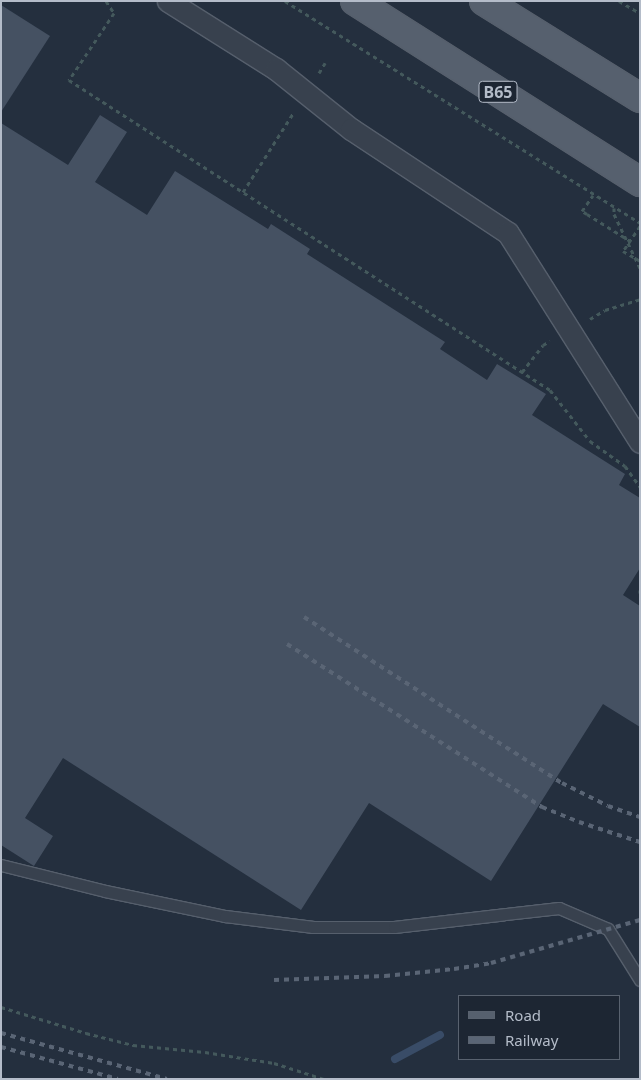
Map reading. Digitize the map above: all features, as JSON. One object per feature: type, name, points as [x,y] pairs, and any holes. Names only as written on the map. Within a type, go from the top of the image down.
[{"type":"main road","name":"B65","points":[[355,1],[640,182]]},
{"type":"main road","points":[[484,1],[640,98]]},
{"type":"street","points":[[168,1],[276,69],[351,129],[508,233],[640,442]]},
{"type":"lane","points":[[1,865],[105,891],[272,924],[313,927],[394,927],[559,908],[608,930],[640,980]]},
{"type":"path","points":[[106,1],[114,13],[69,80],[550,390],[590,441],[625,466],[640,487]]},
{"type":"path","points":[[285,1],[328,30],[524,149],[546,166],[640,225],[623,251],[640,261]]},
{"type":"path","points":[[619,1],[640,13]]},
{"type":"path","points":[[243,192],[325,63]]},
{"type":"path","points":[[593,195],[582,211],[630,241]]},
{"type":"path","points":[[614,208],[614,214],[640,268]]},
{"type":"path","points":[[1,1007],[132,1045],[205,1052],[274,1063],[324,1079]]},
{"type":"building","points":[[1,5],[50,36],[1,112]]},
{"type":"building","points":[[100,115],[127,132],[95,182],[147,215],[175,171],[268,229],[271,224],[310,249],[307,254],[445,342],[440,349],[487,380],[497,364],[546,394],[532,415],[625,474],[619,485],[640,498],[640,568],[623,595],[640,606],[640,727],[603,704],[491,881],[369,803],[301,910],[63,758],[25,818],[53,836],[34,866],[1,845],[1,123],[68,165]]},
{"type":"waterway","points":[[395,1059],[440,1035]]},
{"type":"railway","points":[[304,617],[562,783],[608,806],[640,817]]},
{"type":"railway","points":[[287,644],[542,807],[579,822],[640,842]]},
{"type":"railway","points":[[274,980],[385,976],[491,963],[640,920]]},
{"type":"railway","points":[[1,1033],[167,1079]]},
{"type":"railway","points":[[1,1047],[118,1079]]}]
